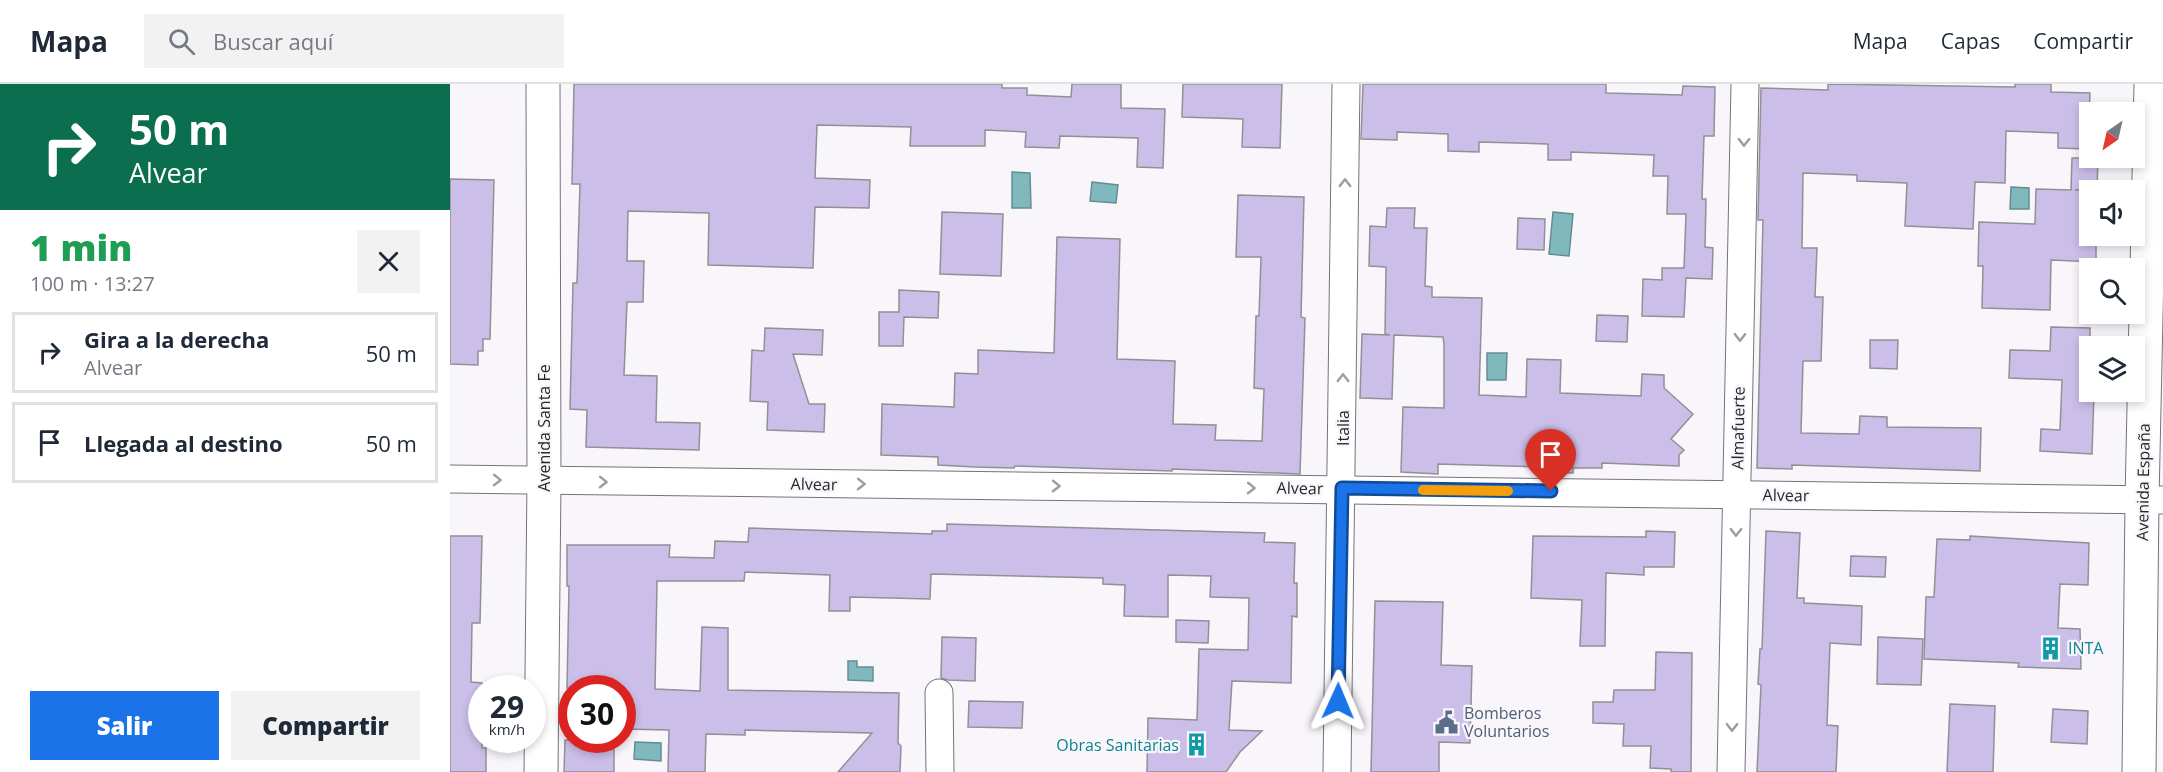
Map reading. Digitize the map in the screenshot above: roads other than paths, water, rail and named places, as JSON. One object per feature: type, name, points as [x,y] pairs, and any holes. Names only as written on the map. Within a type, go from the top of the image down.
[{"type":"main road","name":"Avenida Santa Fe","points":[[541,772],[544,481],[543,84]]},
{"type":"main road","name":"Avenida España","points":[[2139,772],[2152,500],[2151,84]]},
{"type":"street","name":"Italia","points":[[1337,772],[1346,84]]},
{"type":"street","name":"Almafuerte","points":[[1731,772],[1745,84]]},
{"type":"street","name":"Alvear","points":[[450,479],[1342,488],[2152,500]]},
{"type":"street","points":[[939,693],[940,772]]},
{"type":"water","points":[[1012,172],[1030,173],[1031,208],[1012,208]]},
{"type":"water","points":[[1092,182],[1118,185],[1116,203],[1090,201]]},
{"type":"water","points":[[2011,187],[2029,188],[2029,209],[2010,209]]},
{"type":"water","points":[[1553,212],[1573,214],[1569,256],[1549,254]]},
{"type":"water","points":[[1487,353],[1507,353],[1506,380],[1487,380]]},
{"type":"water","points":[[848,661],[857,661],[857,667],[873,667],[873,681],[848,680]]},
{"type":"water","points":[[636,742],[661,743],[661,761],[634,759]]},
{"type":"place","name":"INTA","points":[[2050,648]]},
{"type":"place","name":"Bomberos Voluntarios","points":[[1446,722]]},
{"type":"place","name":"Obras Sanitarias","points":[[1197,745]]}]
